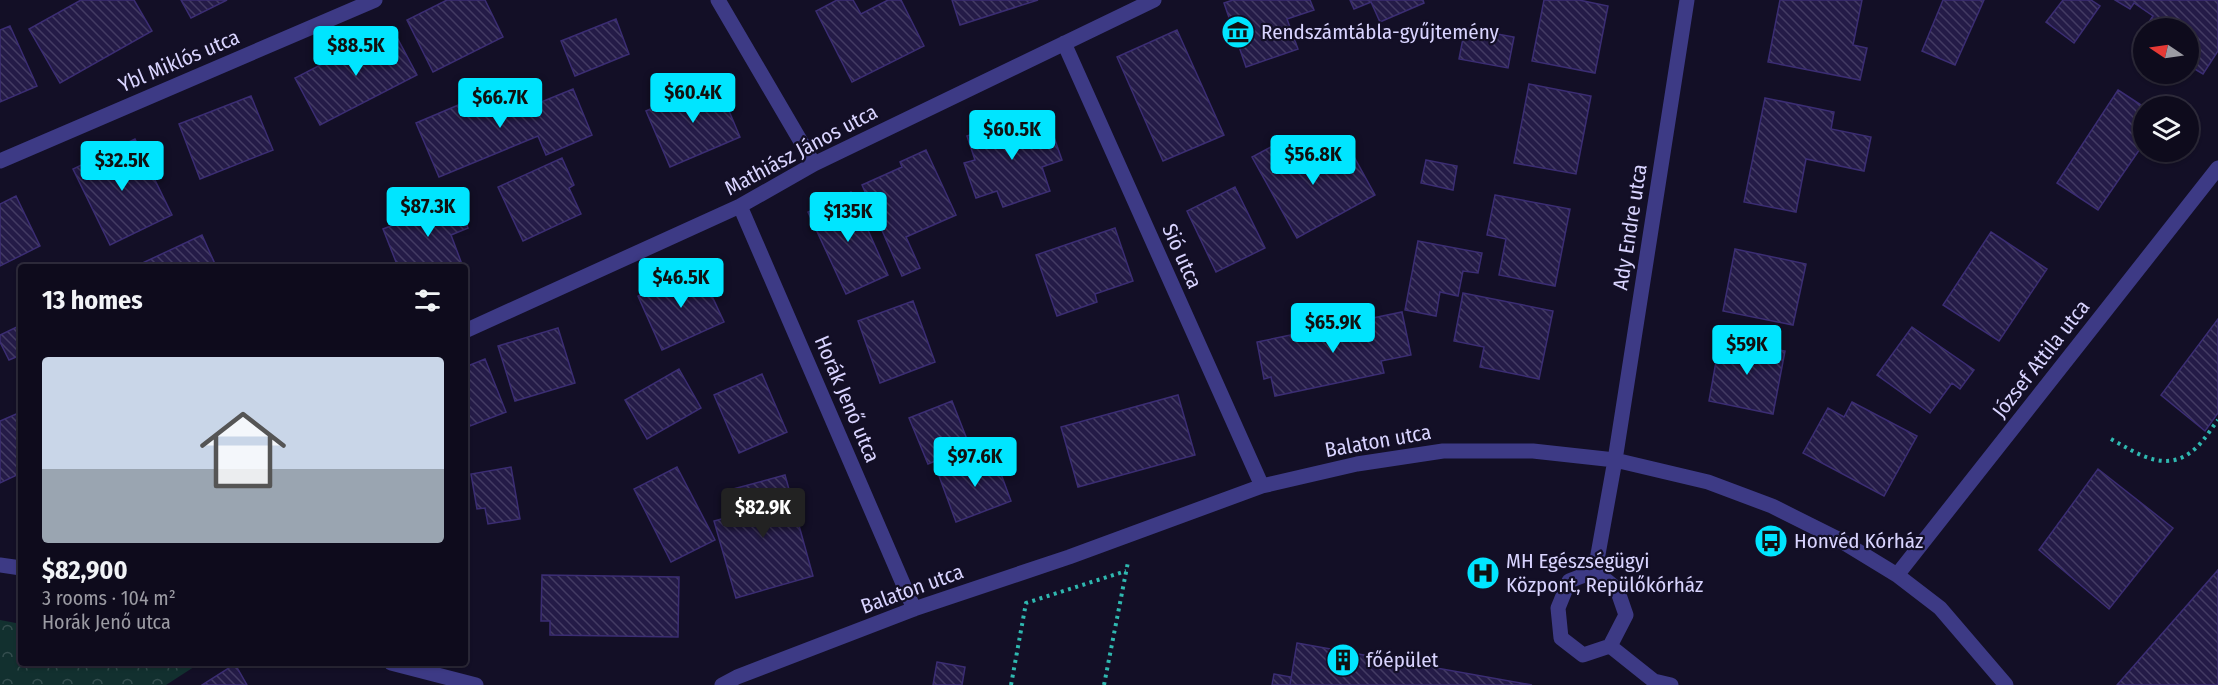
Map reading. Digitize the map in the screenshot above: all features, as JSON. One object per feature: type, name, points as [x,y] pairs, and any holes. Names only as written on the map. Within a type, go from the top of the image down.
[{"type":"street","name":"Ybl Miklós utca","points":[[0,162],[375,0]]},
{"type":"street","points":[[718,0],[814,164]]},
{"type":"street","name":"Mathiász János utca","points":[[468,330],[740,206],[814,164],[1154,0]]},
{"type":"street","name":"Ady Endre utca","points":[[1595,571],[1615,460],[1688,0]]},
{"type":"street","name":"Sió utca","points":[[1064,43],[1262,486]]},
{"type":"street","name":"József Attila utca","points":[[1897,575],[2218,168]]},
{"type":"street","name":"Horák Jenő utca","points":[[740,206],[914,609]]},
{"type":"street","name":"Balaton utca","points":[[722,685],[737,677],[914,609],[1069,557],[1262,486],[1357,464],[1443,451],[1533,451],[1615,460],[1708,482],[1772,506],[1838,539],[1897,575],[1940,608],[2006,685]]},
{"type":"street","points":[[0,565],[18,566]]},
{"type":"street","points":[[1595,571],[1617,589],[1626,615],[1610,646],[1582,655],[1561,638],[1558,608],[1569,581],[1595,571]]},
{"type":"street","points":[[1610,646],[1654,681],[1671,685]]},
{"type":"street","points":[[402,666],[476,685]]},
{"type":"street","points":[[427,685],[440,676]]},
{"type":"path","points":[[2111,439],[2146,458],[2162,462],[2182,458],[2197,447],[2218,420]]},
{"type":"path","points":[[1104,685],[1126,571],[1136,532]]},
{"type":"path","points":[[1011,685],[1026,603],[1126,571]]},
{"type":"green space","points":[[0,620],[18,623],[18,666],[195,666],[166,685],[0,685]]},
{"type":"building","points":[[81,0],[134,0],[152,31],[60,83],[29,29]]},
{"type":"building","points":[[181,0],[227,0],[191,18]]},
{"type":"building","points":[[447,0],[485,0],[503,37],[433,72],[407,20]]},
{"type":"building","points":[[837,0],[853,0],[861,14],[888,0],[901,0],[924,46],[852,82],[816,11]]},
{"type":"building","points":[[952,0],[1038,0],[960,25]]},
{"type":"building","points":[[1233,0],[1310,0],[1314,10],[1287,19],[1298,49],[1246,67],[1224,3]]},
{"type":"building","points":[[1350,0],[1423,0],[1424,3],[1380,22],[1371,2],[1354,9]]},
{"type":"building","points":[[1544,0],[1579,0],[1608,6],[1595,73],[1532,61]]},
{"type":"building","points":[[1780,0],[1862,0],[1853,45],[1867,48],[1860,80],[1768,62]]},
{"type":"building","points":[[1943,0],[1984,0],[1955,65],[1922,51]]},
{"type":"building","points":[[2063,0],[2091,0],[2100,6],[2074,43],[2046,22]]},
{"type":"building","points":[[2115,0],[2218,0],[2218,51],[2203,74],[2199,72],[2199,18],[2152,18],[2153,16],[2134,3],[2130,9]]},
{"type":"building","points":[[616,19],[629,54],[575,76],[561,41]]},
{"type":"building","points":[[10,26],[37,86],[0,102],[0,30]]},
{"type":"building","points":[[392,28],[417,75],[320,125],[295,78]]},
{"type":"building","points":[[1465,28],[1514,37],[1508,68],[1459,59]]},
{"type":"building","points":[[1177,30],[1224,135],[1163,161],[1117,57]]},
{"type":"building","points":[[716,80],[740,137],[670,167],[646,111]]},
{"type":"building","points":[[1529,84],[1591,96],[1576,174],[1514,163]]},
{"type":"building","points":[[496,89],[507,116],[573,89],[592,135],[546,155],[538,136],[439,177],[416,123]]},
{"type":"building","points":[[2118,90],[2133,100],[2133,159],[2098,210],[2057,183]]},
{"type":"building","points":[[251,96],[273,150],[200,179],[179,124]]},
{"type":"building","points":[[1765,98],[1834,112],[1831,129],[1871,137],[1864,171],[1806,159],[1796,212],[1744,202]]},
{"type":"building","points":[[1017,119],[1022,132],[1049,123],[1062,160],[1042,167],[1050,191],[1003,207],[997,191],[976,198],[964,163],[975,160],[967,136]]},
{"type":"building","points":[[135,139],[172,215],[110,245],[73,169]]},
{"type":"building","points":[[1282,141],[1299,171],[1347,144],[1375,195],[1297,238],[1252,157]]},
{"type":"building","points":[[926,150],[956,215],[906,237],[920,268],[902,276],[862,185],[902,167],[900,162]]},
{"type":"building","points":[[562,158],[574,185],[569,188],[581,214],[523,241],[498,187]]},
{"type":"building","points":[[1426,160],[1457,166],[1453,190],[1421,183]]},
{"type":"building","points":[[1235,187],[1265,248],[1216,272],[1187,211]]},
{"type":"building","points":[[851,192],[888,275],[846,294],[808,212]]},
{"type":"building","points":[[1495,195],[1570,209],[1555,286],[1499,275],[1506,239],[1487,235]]},
{"type":"building","points":[[16,196],[40,246],[0,266],[0,204]]},
{"type":"building","points":[[456,200],[468,228],[451,235],[462,264],[397,264],[383,229]]},
{"type":"building","points":[[1115,228],[1133,281],[1095,294],[1097,302],[1057,316],[1036,255]]},
{"type":"building","points":[[1991,232],[2047,269],[1999,341],[1943,305]]},
{"type":"building","points":[[202,235],[215,264],[140,264]]},
{"type":"building","points":[[1418,241],[1482,253],[1478,273],[1463,271],[1458,296],[1440,292],[1436,316],[1405,310]]},
{"type":"building","points":[[1735,249],[1806,264],[1793,325],[1723,311]]},
{"type":"building","points":[[699,268],[724,322],[662,350],[638,296]]},
{"type":"building","points":[[1463,293],[1553,311],[1539,379],[1480,367],[1484,347],[1454,341]]},
{"type":"building","points":[[913,301],[935,362],[880,383],[858,321]]},
{"type":"building","points":[[1402,312],[1411,355],[1381,361],[1384,373],[1275,396],[1271,377],[1264,379],[1257,342]]},
{"type":"building","points":[[2218,319],[2218,413],[2205,431],[2161,395]]},
{"type":"building","points":[[18,326],[18,356],[9,360],[0,342],[0,335]]},
{"type":"building","points":[[1912,327],[1974,370],[1960,389],[1952,383],[1930,413],[1877,375]]},
{"type":"building","points":[[558,328],[575,383],[515,401],[498,346]]},
{"type":"building","points":[[1720,339],[1785,351],[1773,414],[1709,401]]},
{"type":"building","points":[[485,359],[506,412],[468,427],[468,366]]},
{"type":"building","points":[[679,369],[701,408],[647,439],[625,400]]},
{"type":"building","points":[[762,374],[787,432],[739,453],[714,395]]},
{"type":"building","points":[[1178,395],[1195,455],[1078,487],[1061,427]]},
{"type":"building","points":[[952,401],[970,447],[928,464],[909,418]]},
{"type":"building","points":[[1852,402],[1917,436],[1884,496],[1803,453],[1828,408],[1844,417]]},
{"type":"building","points":[[18,413],[18,474],[0,483],[0,421]]},
{"type":"building","points":[[994,455],[1011,501],[956,522],[939,476]]},
{"type":"building","points":[[511,467],[520,519],[488,524],[485,508],[477,509],[471,474]]},
{"type":"building","points":[[677,467],[715,540],[671,562],[634,489]]},
{"type":"building","points":[[2098,469],[2173,528],[2109,609],[2039,550]]},
{"type":"building","points":[[785,475],[813,576],[736,598],[714,521],[740,514],[733,489]]},
{"type":"building","points":[[2218,570],[2218,685],[2117,685]]},
{"type":"building","points":[[542,575],[679,577],[678,637],[550,635],[550,621],[541,621]]},
{"type":"building","name":"főépület","points":[[1297,643],[1532,685],[1290,685]]},
{"type":"building","points":[[937,662],[965,667],[962,685],[933,685]]},
{"type":"building","points":[[232,666],[236,666],[247,685],[202,685]]},
{"type":"building","points":[[1274,674],[1291,677],[1290,685],[1272,685]]},
{"type":"place","name":"Rendszámtábla-gyűjtemény","points":[[1238,32]]},
{"type":"place","name":"Honvéd Kórház","points":[[1771,541]]},
{"type":"place","name":"MH Egészségügyi Központ, Repülőkórház","points":[[1483,573]]},
{"type":"place","name":"főépület","points":[[1343,660]]}]
